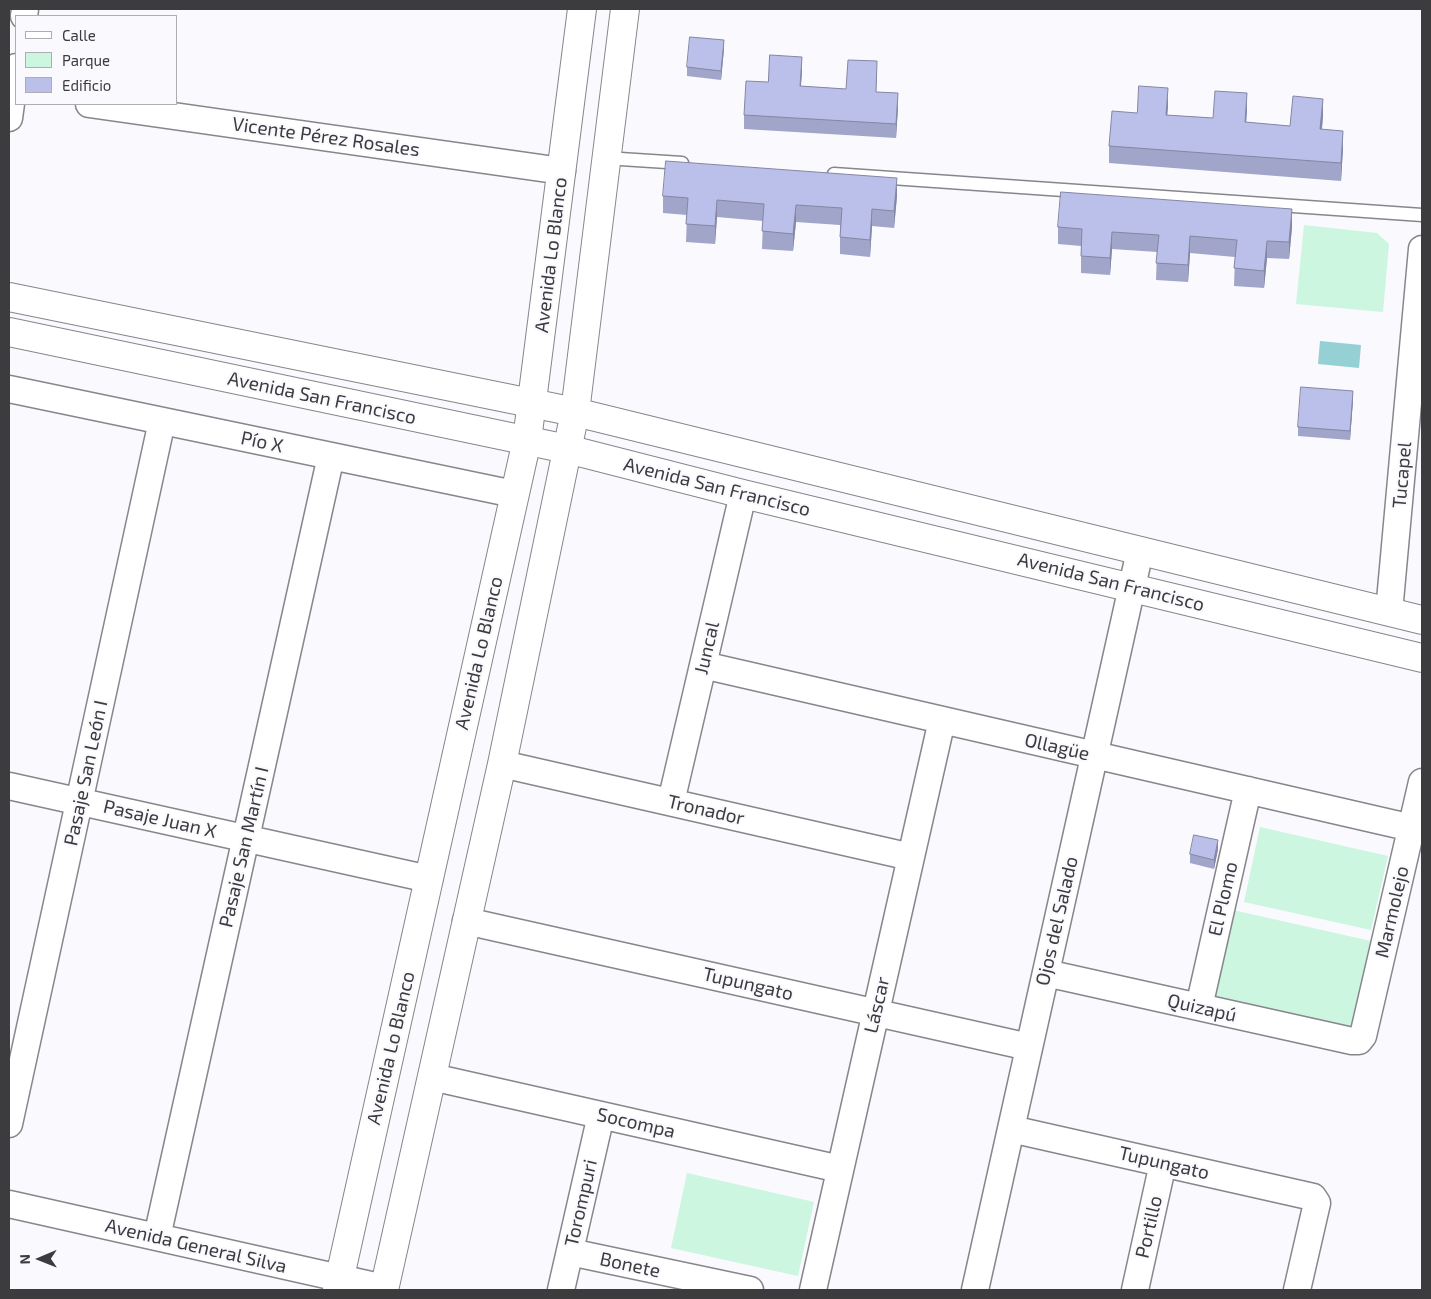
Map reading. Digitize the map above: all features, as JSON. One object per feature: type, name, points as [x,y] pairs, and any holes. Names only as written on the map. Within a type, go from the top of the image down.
[{"type":"main road","name":"Avenida Lo Blanco","points":[[339,1284],[526,440],[582,9]]},
{"type":"main road","points":[[384,1289],[502,764],[568,449],[625,9]]},
{"type":"main road","name":"Avenida San Francisco","points":[[9,297],[574,412],[1422,620]]},
{"type":"main road","name":"Avenida San Francisco","points":[[9,332],[568,449],[743,494],[1422,658]]},
{"type":"street","points":[[9,118],[15,74]]},
{"type":"street","name":"Vicente Pérez Rosales","points":[[96,105],[562,171]]},
{"type":"street","name":"Tucapel","points":[[1389,612],[1417,362],[1422,249]]},
{"type":"street","name":"Pío X","points":[[9,389],[514,494]]},
{"type":"street","name":"Pasaje San León I","points":[[9,1124],[162,421]]},
{"type":"street","name":"Pasaje San Martín I","points":[[157,1237],[331,456]]},
{"type":"street","name":"Juncal","points":[[671,802],[743,494]]},
{"type":"street","name":"Ojos del Salado","points":[[975,1290],[1140,551]]},
{"type":"street","name":"Ollagüe","points":[[703,665],[1412,828]]},
{"type":"street","name":"Láscar","points":[[813,1290],[942,720]]},
{"type":"street","name":"Tronador","points":[[502,764],[911,857]]},
{"type":"street","name":"Marmolejo","points":[[1359,1041],[1363,1036],[1422,782]]},
{"type":"street","name":"Pasaje Juan X","points":[[9,786],[429,879]]},
{"type":"street","name":"El Plomo","points":[[1199,1007],[1248,790]]},
{"type":"street","name":"Tupungato","points":[[466,921],[1029,1047]]},
{"type":"street","name":"Quizapú","points":[[1046,973],[1359,1041]]},
{"type":"street","name":"Socompa","points":[[432,1077],[840,1169]]},
{"type":"street","name":"Torompuri","points":[[562,1290],[601,1115]]},
{"type":"street","name":"Tupungato","points":[[1011,1129],[1310,1196],[1316,1200],[1316,1203],[1297,1290]]},
{"type":"street","name":"Portillo","points":[[1134,1290],[1163,1163]]},
{"type":"street","name":"Avenida General Silva","points":[[9,1204],[157,1237],[339,1284],[384,1289]]},
{"type":"street","name":"Bonete","points":[[570,1252],[750,1290]]},
{"type":"lane","points":[[605,158],[694,164]]},
{"type":"lane","points":[[821,173],[1422,215]]},
{"type":"green space","points":[[1304,225],[1377,233],[1389,244],[1383,312],[1296,304]]},
{"type":"green space","points":[[1260,827],[1388,856],[1371,930],[1244,902]]},
{"type":"green space","points":[[1233,910],[1375,942],[1355,1033],[1213,1000]]},
{"type":"green space","points":[[687,1173],[814,1202],[798,1276],[671,1248]]},
{"type":"water","points":[[1320,341],[1361,345],[1359,368],[1318,364]]},
{"type":"building","points":[[690,37],[724,40],[721,71],[687,67]]},
{"type":"building","points":[[770,55],[802,57],[800,86],[846,89],[848,60],[877,61],[876,92],[898,93],[896,124],[744,115],[746,81],[768,82]]},
{"type":"building","points":[[1139,86],[1168,88],[1166,115],[1213,118],[1215,91],[1247,93],[1245,122],[1290,126],[1293,96],[1323,99],[1320,129],[1343,131],[1341,163],[1109,146],[1112,111],[1137,113]]},
{"type":"building","points":[[666,161],[897,178],[894,211],[872,209],[870,240],[840,237],[842,208],[796,205],[793,234],[762,231],[764,204],[717,200],[715,226],[686,224],[688,198],[663,196]]},
{"type":"building","points":[[1061,192],[1292,209],[1289,242],[1267,241],[1264,271],[1234,268],[1237,240],[1190,236],[1188,265],[1156,263],[1159,235],[1112,232],[1110,258],[1081,256],[1082,229],[1058,227]]},
{"type":"building","points":[[1301,387],[1353,391],[1350,431],[1298,427]]},
{"type":"building","points":[[1194,835],[1218,840],[1214,860],[1190,854]]}]
